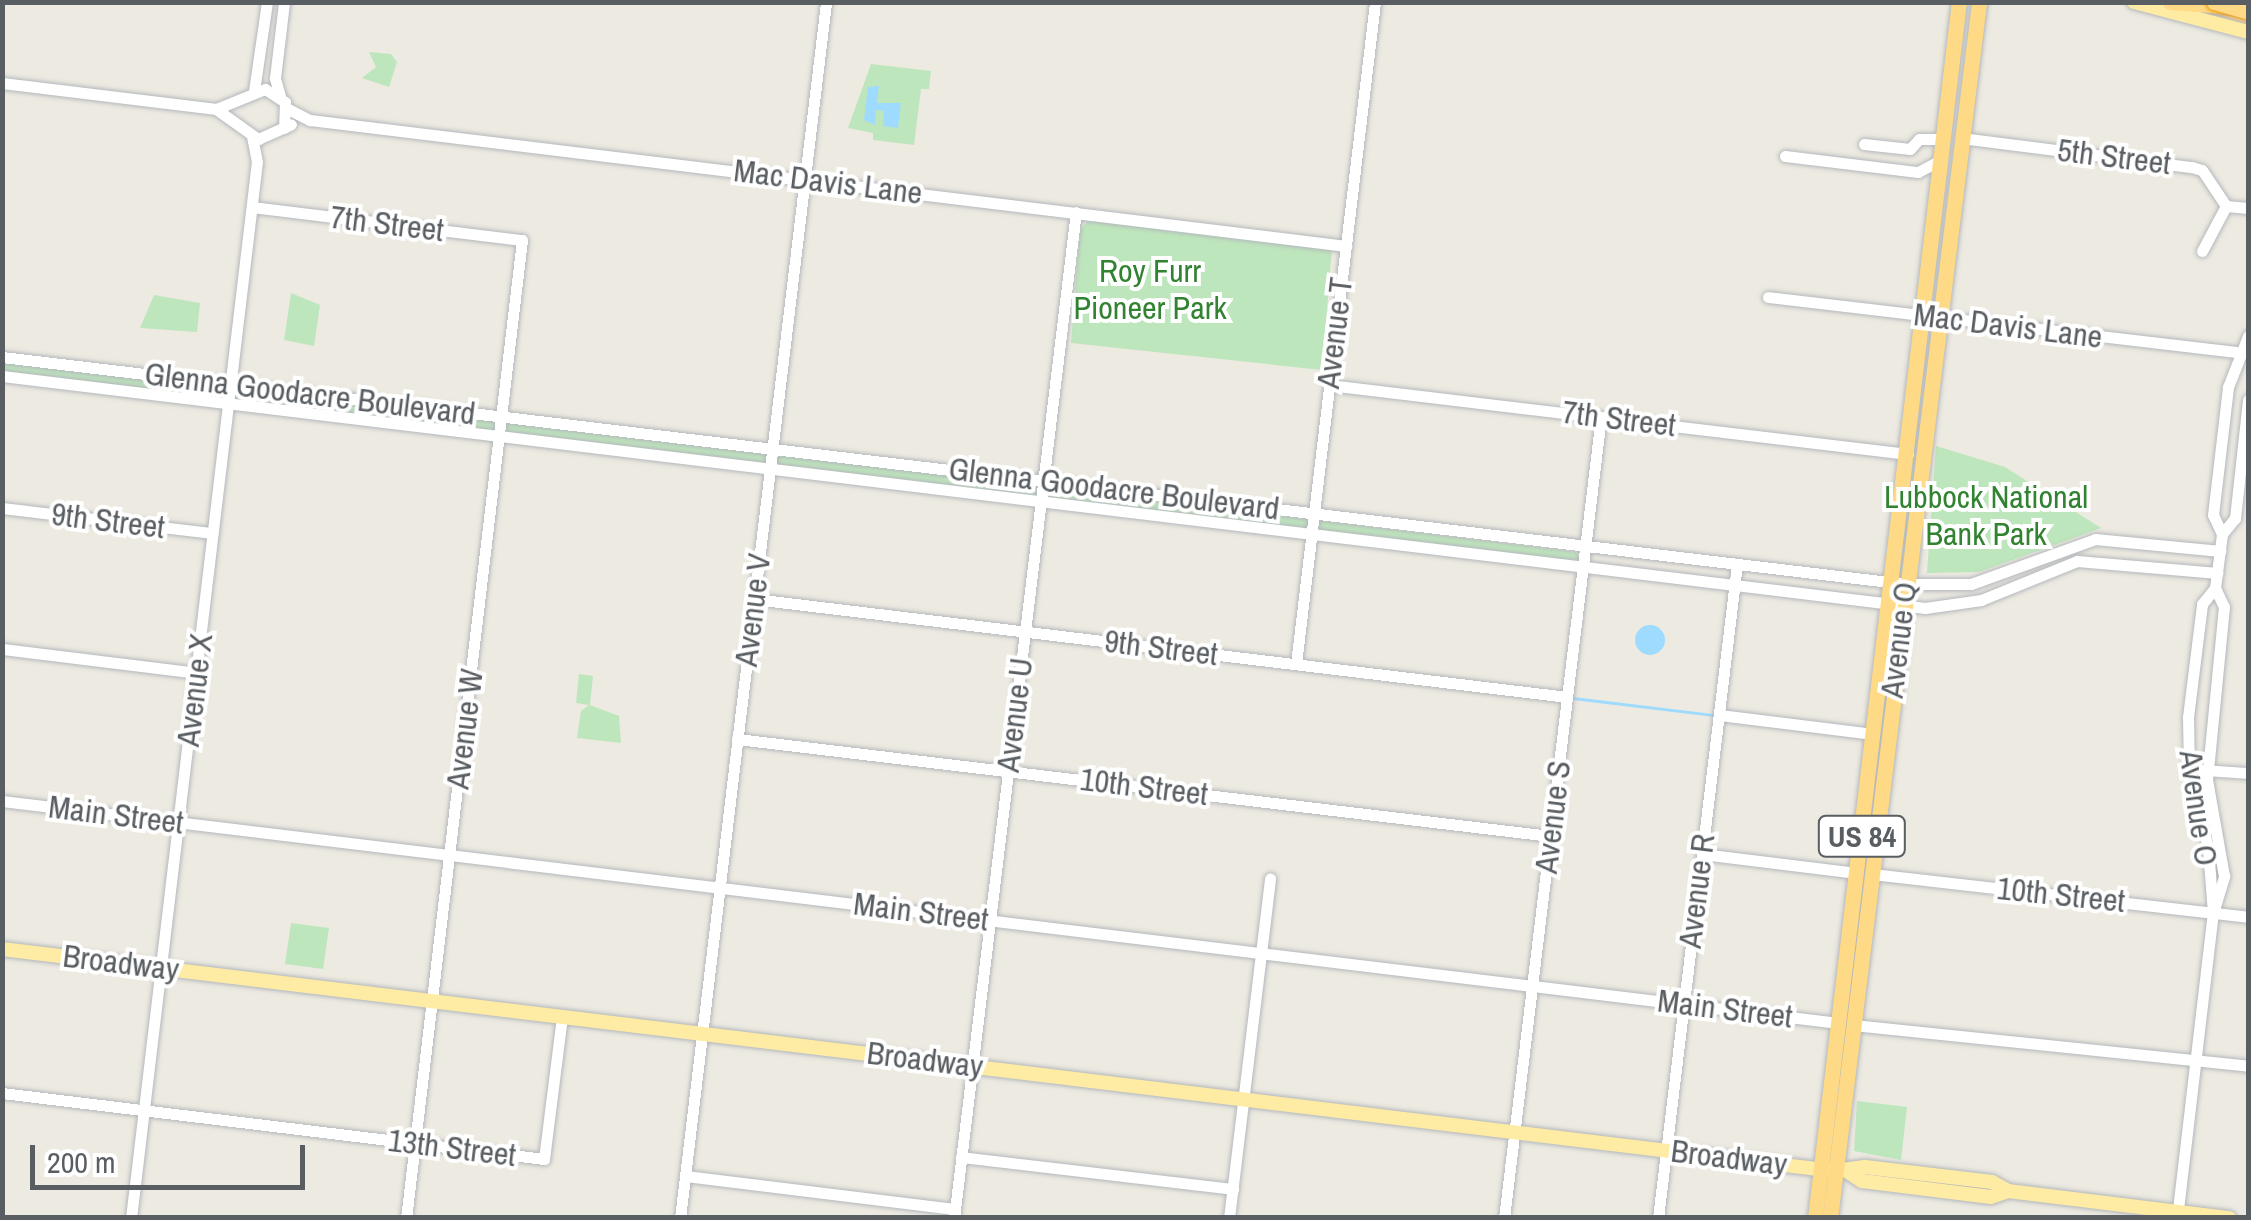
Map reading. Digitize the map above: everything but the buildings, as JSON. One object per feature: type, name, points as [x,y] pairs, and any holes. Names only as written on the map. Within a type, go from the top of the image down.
[{"type":"highway","name":"Avenue Q","points":[[1899,584],[1932,317],[1938,190],[1958,2]]},
{"type":"highway","name":"Avenue Q","points":[[1830,1218],[1846,1024],[1897,605],[1908,454],[1961,138],[1979,2]]},
{"type":"highway","points":[[2170,2],[2248,9]]},
{"type":"highway","points":[[2214,2],[2248,9]]},
{"type":"highway","name":"Avenue Q","points":[[1846,1024],[1866,929],[1865,866],[1870,820],[1865,808],[1897,605]]},
{"type":"highway","name":"Avenue Q","points":[[1815,1218],[1835,1171]]},
{"type":"main road","points":[[2134,2],[2248,32]]},
{"type":"main road","name":"Broadway","points":[[2,949],[1835,1171],[1864,1168],[1992,1182],[2008,1192],[2229,1218]]},
{"type":"street","points":[[240,124],[268,2]]},
{"type":"street","points":[[284,2],[276,78],[288,109],[310,120]]},
{"type":"street","name":"Avenue V","points":[[680,1218],[826,2]]},
{"type":"street","name":"Avenue T","points":[[1296,664],[1375,2]]},
{"type":"street","points":[[2,84],[216,108],[252,137],[271,138],[284,128],[310,120]]},
{"type":"street","points":[[216,108],[249,95],[280,96]]},
{"type":"street","points":[[284,128],[288,109]]},
{"type":"street","name":"Mac Davis Lane","points":[[310,120],[1346,246]]},
{"type":"street","name":"Avenue X","points":[[131,1218],[252,207],[257,162],[252,137]]},
{"type":"street","name":"Avenue X","points":[[257,162],[271,138]]},
{"type":"street","points":[[1864,144],[1910,150],[1920,138],[1944,139]]},
{"type":"street","name":"5th Street","points":[[1961,138],[2192,167],[2202,170],[2226,206]]},
{"type":"street","points":[[1785,156],[1918,172],[1941,160]]},
{"type":"street","points":[[1918,172],[1938,190]]},
{"type":"street","points":[[2202,251],[2226,206],[2248,208]]},
{"type":"street","name":"7th Street","points":[[252,207],[522,240]]},
{"type":"street","name":"Avenue U","points":[[954,1213],[1076,212]]},
{"type":"street","name":"Avenue W","points":[[406,1218],[522,240]]},
{"type":"street","name":"Mac Davis Lane","points":[[1768,296],[2243,353]]},
{"type":"street","name":"Avenue O","points":[[2178,1215],[2214,912],[2208,848],[2189,768],[2202,604],[2215,588],[2222,534],[2214,515],[2248,336]]},
{"type":"street","name":"Glenna Goodacre Boulevard","points":[[2,357],[1899,584],[1971,584],[2094,540],[2220,552]]},
{"type":"street","name":"Glenna Goodacre Boulevard","points":[[2,376],[1897,605],[1981,600],[2077,561],[2217,573]]},
{"type":"street","name":"7th Street","points":[[1329,385],[1908,454]]},
{"type":"street","name":"Avenue O","points":[[2222,534],[2236,518],[2248,400]]},
{"type":"street","name":"Avenue S","points":[[1504,1218],[1600,417]]},
{"type":"street","name":"9th Street","points":[[2,508],[213,534]]},
{"type":"street","name":"Avenue R","points":[[1658,1218],[1737,564]]},
{"type":"street","name":"Avenue O","points":[[2214,912],[2222,898],[2223,859],[2207,769],[2224,606],[2215,588]]},
{"type":"street","name":"9th Street","points":[[754,599],[1567,697]]},
{"type":"street","points":[[2,650],[196,673]]},
{"type":"street","points":[[1719,715],[1874,734]]},
{"type":"street","name":"10th Street","points":[[737,739],[1550,836]]},
{"type":"street","points":[[2189,768],[2248,773]]},
{"type":"street","name":"Main Street","points":[[2,802],[1846,1024],[2248,1066]]},
{"type":"street","name":"10th Street","points":[[1702,854],[2248,917]]},
{"type":"street","points":[[1229,1218],[1270,878]]},
{"type":"street","name":"13th Street","points":[[2,1093],[544,1159],[562,1016]]},
{"type":"street","points":[[961,1156],[1233,1189]]},
{"type":"street","points":[[685,1176],[954,1213]]},
{"type":"green space","points":[[369,52],[391,54],[397,62],[389,87],[362,78],[376,67]]},
{"type":"green space","points":[[871,64],[931,71],[929,89],[921,89],[914,145],[873,140],[873,133],[848,128]]},
{"type":"green space","name":"Roy Furr Pioneer Park","points":[[1089,219],[1332,249],[1322,370],[1071,343],[1080,230]]},
{"type":"green space","points":[[291,293],[320,305],[314,346],[284,340]]},
{"type":"green space","points":[[154,295],[200,303],[197,332],[140,328]]},
{"type":"green space","points":[[3,359],[1576,552],[1580,561],[3,371]]},
{"type":"green space","name":"Lubbock National Bank Park","points":[[1936,446],[2005,467],[2101,528],[1979,572],[1927,573]]},
{"type":"green space","points":[[579,674],[593,676],[590,705],[619,716],[621,743],[577,738],[581,711],[589,705],[576,703]]},
{"type":"green space","points":[[291,923],[329,928],[323,969],[285,964]]},
{"type":"green space","points":[[1857,1101],[1907,1107],[1901,1160],[1854,1151]]},
{"type":"water","points":[[879,86],[877,103],[901,103],[898,128],[883,126],[884,111],[876,110],[875,125],[864,120],[868,87]]},
{"type":"water","points":[[1650,625],[1664,634],[1665,640],[1656,654],[1650,655],[1636,646],[1635,640],[1644,626]]},
{"type":"waterway","points":[[1573,698],[1714,715]]}]
